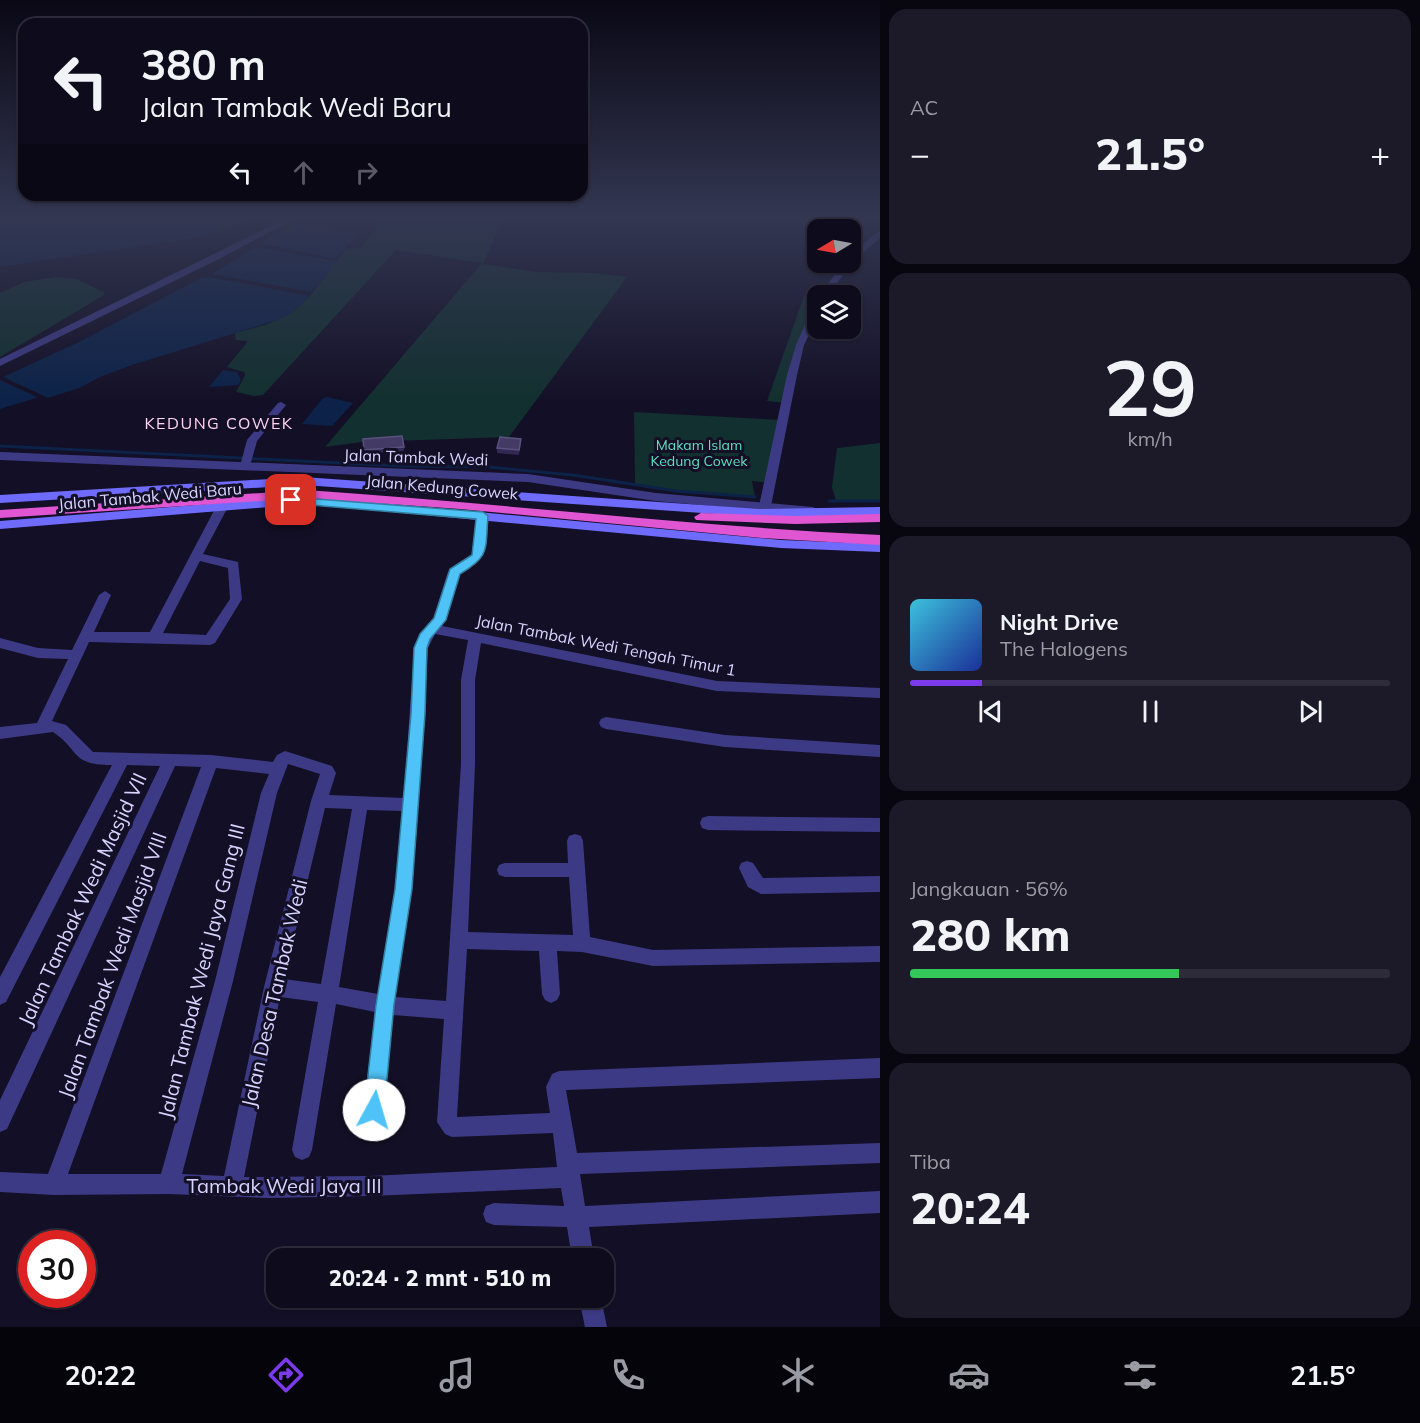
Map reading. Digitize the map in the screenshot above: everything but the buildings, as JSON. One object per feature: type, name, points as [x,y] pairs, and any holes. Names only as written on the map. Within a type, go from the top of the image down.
[{"type":"highway","name":"Jalan Kedung Cowek","points":[[0,504],[302,486],[717,518],[795,520],[880,518]]},
{"type":"highway","name":"Jalan Kedung Cowek","points":[[0,514],[299,494],[481,507],[810,537],[880,540]]},
{"type":"highway","points":[[688,536],[705,528]]},
{"type":"main road","points":[[0,499],[303,482],[656,502],[759,513],[880,511]]},
{"type":"main road","name":"Jalan Tambak Wedi Baru","points":[[46,522],[223,505],[306,500],[483,516]]},
{"type":"main road","name":"Jalan Kedung Cowek","points":[[483,516],[781,544],[880,548]]},
{"type":"street","points":[[0,363],[169,280]]},
{"type":"street","points":[[765,506],[792,375],[807,329]]},
{"type":"street","points":[[246,460],[256,433],[281,405]]},
{"type":"street","name":"Jalan Tambak Wedi","points":[[0,456],[246,460],[528,478],[656,502],[765,506],[829,513]]},
{"type":"street","points":[[501,477],[501,495]]},
{"type":"street","points":[[154,637],[223,505]]},
{"type":"street","points":[[371,1131],[385,1005],[404,889],[421,648],[424,638],[440,620],[454,572],[475,560],[478,555],[483,516]]},
{"type":"street","name":"Jalan Tambak Wedi Baru","points":[[0,526],[46,522]]},
{"type":"street","points":[[85,637],[209,640],[236,599],[233,564],[197,556]]},
{"type":"street","points":[[42,727],[105,595]]},
{"type":"street","name":"Jalan Tambak Wedi Tengah Timur 1","points":[[435,628],[717,686],[880,693]]},
{"type":"street","points":[[475,637],[468,680],[468,764],[447,1122],[449,1125],[561,1123]]},
{"type":"street","points":[[0,643],[38,653],[77,655]]},
{"type":"street","points":[[606,723],[724,741],[880,750]]},
{"type":"street","points":[[2,737],[42,727],[59,727],[90,758],[211,761],[277,769]]},
{"type":"street","name":"Jalan Desa Tambak Wedi","points":[[232,1186],[273,987],[328,773],[327,770],[285,757],[277,769]]},
{"type":"street","points":[[0,996],[123,758]]},
{"type":"street","name":"Jalan Tambak Wedi Masjid VII","points":[[0,1122],[171,759]]},
{"type":"street","name":"Jalan Tambak Wedi Masjid VIII","points":[[54,1185],[211,761]]},
{"type":"street","name":"Jalan Tambak Wedi Jaya Gang III","points":[[169,1184],[277,769]]},
{"type":"street","points":[[319,801],[409,805]]},
{"type":"street","points":[[302,1150],[361,802]]},
{"type":"street","points":[[708,823],[880,825]]},
{"type":"street","points":[[575,841],[582,944]]},
{"type":"street","points":[[747,868],[754,882],[761,886],[880,884]]},
{"type":"street","points":[[505,870],[578,870]]},
{"type":"street","points":[[459,940],[582,944],[653,958],[880,954]]},
{"type":"street","points":[[547,942],[551,994]]},
{"type":"street","points":[[273,987],[329,994],[385,1005],[454,1011]]},
{"type":"street","points":[[581,1248],[556,1087],[559,1082],[880,1068]]},
{"type":"street","name":"Tambak Wedi Jaya III","points":[[0,1182],[54,1185],[370,1186],[568,1170],[880,1153]]},
{"type":"street","points":[[494,1214],[575,1217],[880,1202]]},
{"type":"street","points":[[592,1308],[596,1327]]},
{"type":"green space","points":[[78,280],[104,292],[104,295],[0,357],[0,293],[24,282]]},
{"type":"green space","points":[[322,280],[369,280],[263,395],[254,396],[236,392],[245,375],[244,372],[227,367],[248,341],[236,340],[235,333],[265,325],[290,314],[310,296]]},
{"type":"green space","points":[[468,280],[625,280],[509,437],[362,442],[325,447]]},
{"type":"green space","points":[[804,296],[807,296],[807,332],[786,403],[767,401]]},
{"type":"green space","name":"Makam Islam Kedung Cowek","points":[[634,412],[782,420],[770,483],[752,481],[755,497],[676,491],[635,484]]},
{"type":"green space","points":[[880,443],[880,501],[836,501],[832,487],[837,448]]},
{"type":"water","points":[[197,280],[225,280],[310,296],[290,314],[277,320],[132,365],[79,388],[48,398],[3,377],[79,342]]},
{"type":"water","points":[[245,280],[322,280],[312,292]]},
{"type":"water","points":[[223,370],[237,372],[241,380],[238,385],[209,387]]},
{"type":"water","points":[[0,380],[37,397],[0,409]]},
{"type":"water","points":[[323,398],[353,403],[332,426],[302,424]]},
{"type":"waterway","points":[[0,446],[402,466],[488,467],[573,475],[676,491],[755,497]]},
{"type":"waterway","points":[[829,501],[880,501]]},
{"type":"district","name":"KEDUNG COWEK","points":[[219,423]]},
{"type":"route","points":[[291,500],[483,516],[478,555],[475,560],[454,572],[440,620],[422,642],[404,889],[385,1005],[374,1110]]}]
